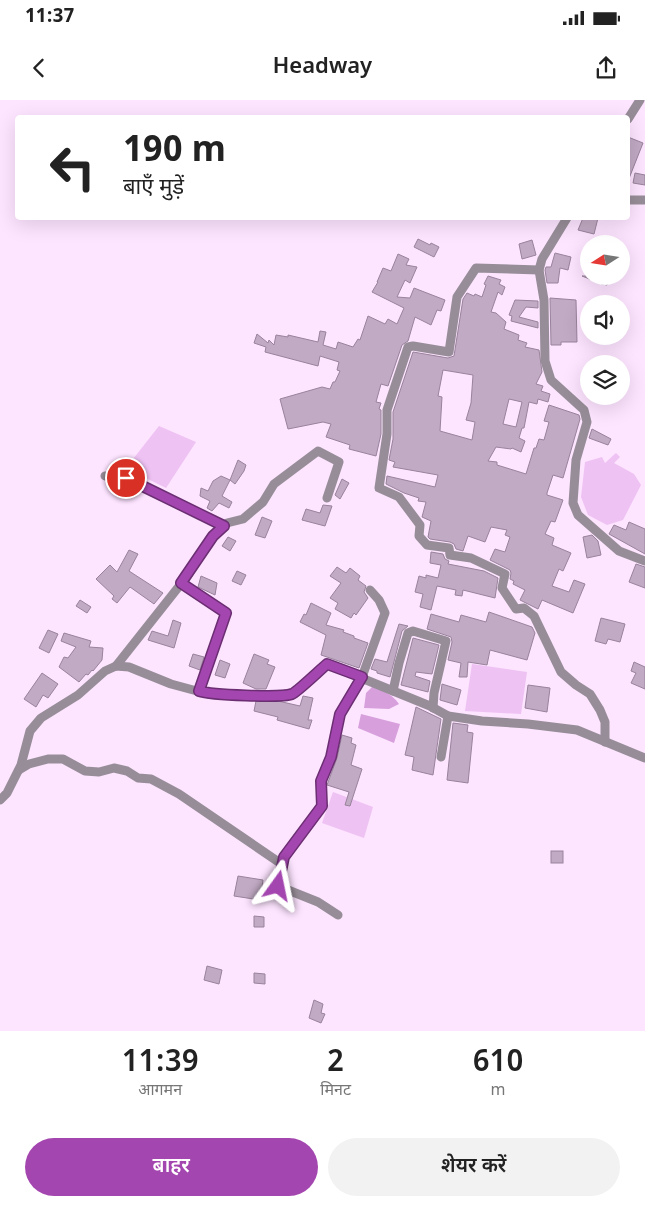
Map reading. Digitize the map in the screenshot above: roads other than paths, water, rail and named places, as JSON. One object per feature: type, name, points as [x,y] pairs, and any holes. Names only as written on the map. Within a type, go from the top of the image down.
[{"type":"street","points":[[630,116],[640,100]]},
{"type":"street","points":[[630,200],[645,200]]},
{"type":"street","points":[[566,220],[542,259],[539,270],[544,300],[545,361],[551,380],[584,410],[587,422],[576,460],[574,503],[578,515],[619,551],[645,561]]},
{"type":"street","points":[[539,270],[476,268],[457,297],[449,352],[413,346],[408,348],[387,410],[387,434],[379,488],[399,497],[420,525],[419,536],[427,545],[449,548],[450,555],[471,558],[506,574],[502,588],[506,595],[516,609],[524,608],[534,616],[560,672],[590,694],[600,710],[605,722],[605,742]]},
{"type":"street","points":[[0,800],[7,794],[19,770],[30,730],[41,718],[78,695],[105,671],[116,666],[181,583],[213,536],[227,523],[243,519],[263,502],[274,484],[318,450],[339,462],[327,498]]},
{"type":"street","points":[[105,476],[126,478],[224,526]]},
{"type":"street","points":[[181,583],[226,613],[199,691]]},
{"type":"street","points":[[338,915],[318,902],[278,886],[284,857],[322,806],[321,781],[331,757],[340,714],[362,677],[385,613],[379,600],[370,590]]},
{"type":"street","points":[[394,691],[398,663],[408,633],[412,631],[446,641],[434,692],[433,708]]},
{"type":"street","points":[[116,666],[128,667],[170,684],[208,694],[263,695],[292,694],[327,664],[362,677],[448,716],[482,722],[528,724],[577,730],[645,758]]},
{"type":"street","points":[[441,757],[448,716]]},
{"type":"street","points":[[19,770],[29,764],[48,759],[64,760],[85,771],[99,772],[114,768],[127,771],[138,778],[151,779],[179,794],[283,865]]}]
